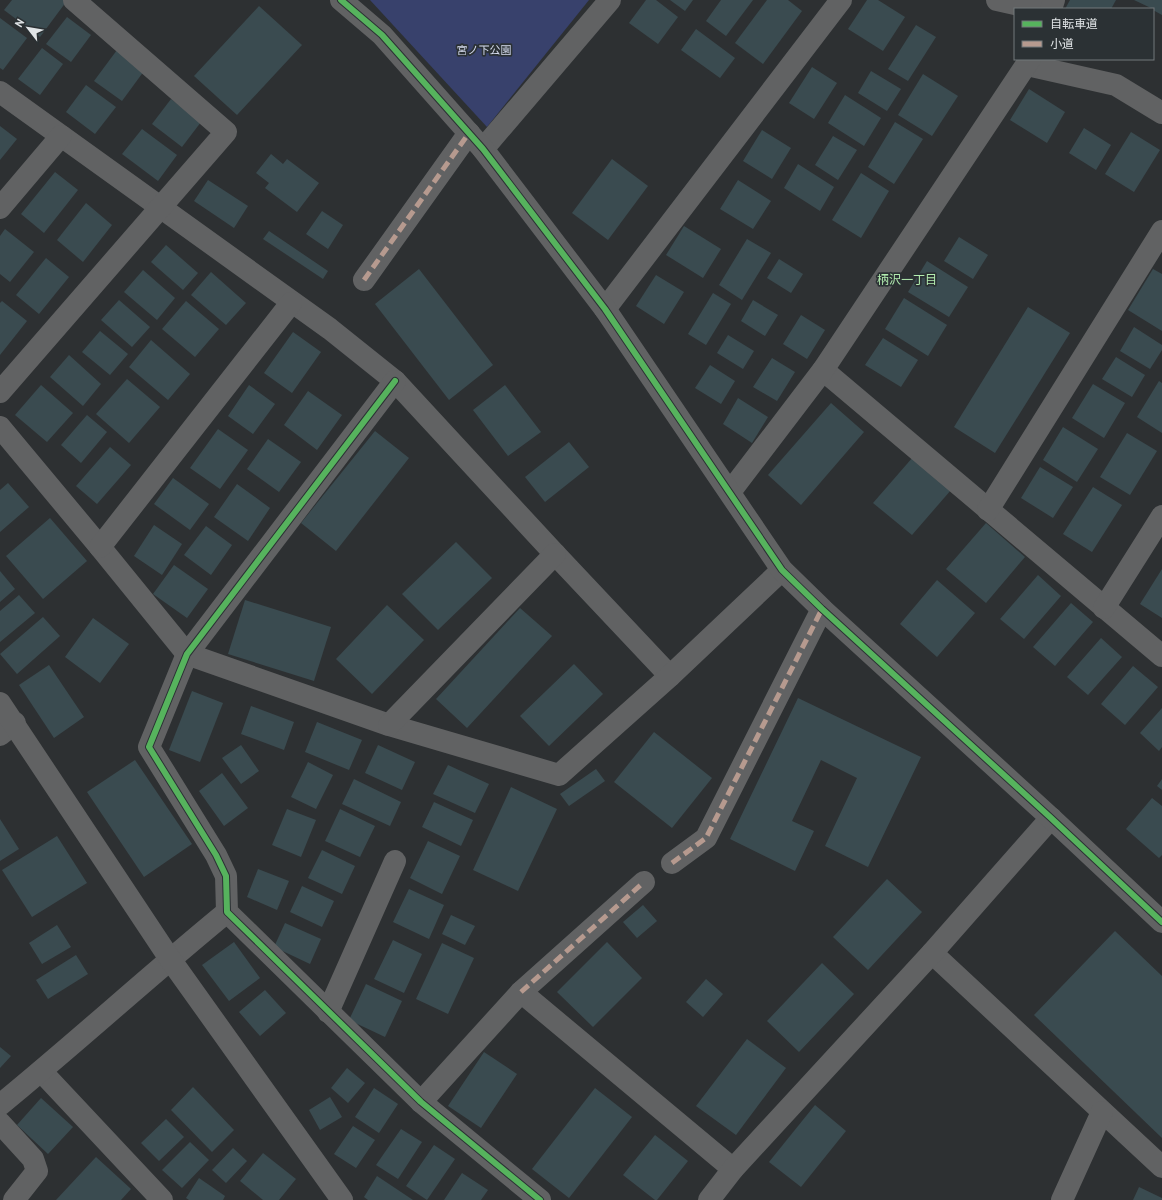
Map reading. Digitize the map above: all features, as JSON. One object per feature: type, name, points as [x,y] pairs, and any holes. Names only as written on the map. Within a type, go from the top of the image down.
[{"type":"street","points":[[0,392],[226,132],[74,0]]},
{"type":"street","points":[[341,0],[382,35],[483,149],[604,309],[782,570],[822,610],[1162,921]]},
{"type":"street","points":[[483,149],[610,0]]},
{"type":"street","points":[[604,309],[841,0]]},
{"type":"street","points":[[996,0],[1032,8]]},
{"type":"street","points":[[730,492],[823,370],[1028,62],[1116,85],[1162,113]]},
{"type":"street","points":[[0,92],[291,303],[330,329],[395,381],[670,676]]},
{"type":"street","points":[[364,280],[469,133]]},
{"type":"street","points":[[0,208],[61,136]]},
{"type":"street","points":[[988,510],[1162,231]]},
{"type":"street","points":[[100,546],[291,303]]},
{"type":"street","points":[[823,370],[1162,656]]},
{"type":"street","points":[[395,381],[187,654],[149,747],[216,855],[226,876],[227,912],[420,1102],[540,1200]]},
{"type":"street","points":[[0,427],[100,546],[187,654],[389,725],[559,775],[670,676],[782,570]]},
{"type":"street","points":[[1104,608],[1162,516]]},
{"type":"street","points":[[389,725],[555,554]]},
{"type":"street","points":[[672,863],[706,838],[822,610]]},
{"type":"street","points":[[0,702],[7,729],[342,1200]]},
{"type":"street","points":[[709,1200],[733,1169],[932,953],[1051,818]]},
{"type":"street","points":[[328,1012],[395,861]]},
{"type":"street","points":[[420,1102],[522,992],[644,882]]},
{"type":"street","points":[[0,1105],[227,912]]},
{"type":"street","points":[[932,953],[1162,1167]]},
{"type":"street","points":[[522,992],[733,1169]]},
{"type":"street","points":[[41,1071],[162,1200]]},
{"type":"street","points":[[1062,1200],[1102,1112]]},
{"type":"street","points":[[0,1123],[34,1159],[37,1171],[14,1200]]},
{"type":"green space","name":"宮ノ下公園","points":[[370,0],[589,0],[487,127]]},
{"type":"building","points":[[12,0],[64,0],[66,2],[40,37],[4,10]]},
{"type":"building","points":[[646,0],[656,0],[678,17],[658,44],[629,23]]},
{"type":"building","points":[[670,0],[693,0],[685,11]]},
{"type":"building","points":[[721,0],[753,0],[726,36],[706,21]]},
{"type":"building","points":[[767,0],[788,0],[802,11],[763,64],[735,43]]},
{"type":"building","points":[[867,0],[878,0],[905,17],[883,51],[848,29]]},
{"type":"building","points":[[1070,0],[1116,0],[1112,8],[1066,8]]},
{"type":"building","points":[[1134,0],[1162,0],[1162,15],[1154,11],[1154,8]]},
{"type":"building","points":[[259,6],[302,45],[237,115],[194,76]]},
{"type":"building","points":[[67,17],[91,35],[71,62],[46,44]]},
{"type":"building","points":[[0,18],[27,38],[3,70],[0,68]]},
{"type":"building","points":[[916,25],[936,37],[908,81],[888,69]]},
{"type":"building","points":[[696,29],[735,58],[720,78],[681,50]]},
{"type":"building","points":[[42,48],[63,64],[40,95],[18,79]]},
{"type":"building","points":[[117,50],[144,71],[122,101],[94,81]]},
{"type":"building","points":[[812,67],[837,83],[814,119],[789,103]]},
{"type":"building","points":[[871,71],[901,89],[887,111],[858,93]]},
{"type":"building","points":[[923,74],[958,96],[932,136],[898,115]]},
{"type":"building","points":[[86,85],[116,107],[95,134],[66,112]]},
{"type":"building","points":[[1029,89],[1065,112],[1047,143],[1010,120]]},
{"type":"building","points":[[845,95],[881,118],[864,146],[828,123]]},
{"type":"building","points":[[171,99],[201,122],[182,147],[152,124]]},
{"type":"building","points":[[895,122],[923,139],[894,184],[868,167]]},
{"type":"building","points":[[0,126],[17,139],[0,160]]},
{"type":"building","points":[[1084,128],[1111,145],[1096,170],[1069,153]]},
{"type":"building","points":[[142,129],[177,155],[158,181],[122,154]]},
{"type":"building","points":[[762,130],[791,148],[772,179],[743,161]]},
{"type":"building","points":[[1131,132],[1160,150],[1134,192],[1105,174]]},
{"type":"building","points":[[833,136],[857,150],[838,180],[815,165]]},
{"type":"building","points":[[271,154],[283,164],[287,159],[319,183],[297,212],[265,188],[269,183],[256,173]]},
{"type":"building","points":[[612,159],[648,186],[608,240],[572,213]]},
{"type":"building","points":[[798,164],[834,187],[820,211],[784,188]]},
{"type":"building","points":[[55,172],[78,190],[44,233],[21,214]]},
{"type":"building","points":[[861,173],[889,191],[861,238],[832,220]]},
{"type":"building","points":[[208,180],[248,206],[234,228],[194,201]]},
{"type":"building","points":[[738,180],[771,201],[753,229],[720,209]]},
{"type":"building","points":[[86,203],[112,225],[83,262],[57,240]]},
{"type":"building","points":[[322,211],[343,225],[328,249],[306,234]]},
{"type":"building","points":[[684,226],[721,249],[703,278],[666,255]]},
{"type":"building","points":[[5,229],[34,252],[10,282],[0,274],[0,236]]},
{"type":"building","points":[[269,231],[328,271],[323,279],[263,239]]},
{"type":"building","points":[[959,237],[988,255],[973,279],[944,261]]},
{"type":"building","points":[[747,239],[771,253],[742,300],[719,285]]},
{"type":"building","points":[[166,245],[198,273],[183,290],[151,262]]},
{"type":"building","points":[[46,258],[69,277],[39,314],[16,295]]},
{"type":"building","points":[[779,259],[803,274],[791,293],[767,278]]},
{"type":"building","points":[[927,261],[968,287],[949,317],[908,292]]},
{"type":"building","points":[[419,269],[493,365],[449,400],[375,304]]},
{"type":"building","points":[[1153,269],[1162,274],[1162,331],[1128,310]]},
{"type":"building","points":[[143,270],[175,298],[157,320],[124,292]]},
{"type":"building","points":[[211,272],[246,303],[226,325],[191,295]]},
{"type":"building","points":[[656,275],[684,292],[664,324],[636,306]]},
{"type":"building","points":[[713,293],[731,304],[706,345],[688,334]]},
{"type":"building","points":[[904,298],[947,325],[928,356],[885,329]]},
{"type":"building","points":[[119,300],[150,327],[132,347],[101,320]]},
{"type":"building","points":[[753,300],[778,315],[765,336],[741,321]]},
{"type":"building","points":[[2,301],[27,321],[0,355],[0,303]]},
{"type":"building","points":[[186,301],[219,329],[195,357],[162,329]]},
{"type":"building","points":[[1028,307],[1070,333],[995,453],[954,427]]},
{"type":"building","points":[[801,315],[825,330],[807,359],[783,344]]},
{"type":"building","points":[[1134,327],[1162,345],[1162,350],[1150,369],[1120,351]]},
{"type":"building","points":[[100,331],[128,354],[110,375],[82,352]]},
{"type":"building","points":[[293,332],[321,352],[292,393],[264,373]]},
{"type":"building","points":[[728,335],[754,351],[743,369],[717,353]]},
{"type":"building","points":[[883,338],[918,360],[901,387],[865,365]]},
{"type":"building","points":[[151,340],[190,374],[168,400],[129,367]]},
{"type":"building","points":[[69,355],[101,384],[83,406],[50,377]]},
{"type":"building","points":[[1116,357],[1145,375],[1132,397],[1102,379]]},
{"type":"building","points":[[772,358],[795,372],[777,401],[753,387]]},
{"type":"building","points":[[710,365],[735,381],[721,404],[695,388]]},
{"type":"building","points":[[127,379],[160,407],[129,443],[96,414]]},
{"type":"building","points":[[1159,381],[1162,383],[1162,433],[1137,417]]},
{"type":"building","points":[[1093,384],[1125,403],[1104,438],[1072,418]]},
{"type":"building","points":[[41,385],[73,413],[47,442],[15,415]]},
{"type":"building","points":[[249,385],[275,404],[253,434],[228,416]]},
{"type":"building","points":[[505,385],[541,432],[508,456],[473,410]]},
{"type":"building","points":[[308,391],[342,415],[317,450],[284,425]]},
{"type":"building","points":[[738,398],[768,417],[752,443],[723,424]]},
{"type":"building","points":[[831,403],[864,432],[801,505],[768,475]]},
{"type":"building","points":[[87,415],[107,432],[81,463],[61,445]]},
{"type":"building","points":[[1063,427],[1098,449],[1077,482],[1043,460]]},
{"type":"building","points":[[218,429],[248,450],[220,489],[190,468]]},
{"type":"building","points":[[375,431],[409,458],[336,551],[301,523]]},
{"type":"building","points":[[1127,433],[1157,451],[1130,495],[1100,477]]},
{"type":"building","points":[[268,439],[301,462],[279,492],[247,469]]},
{"type":"building","points":[[569,442],[589,467],[545,502],[525,477]]},
{"type":"building","points":[[110,447],[131,465],[97,504],[76,486]]},
{"type":"building","points":[[913,457],[951,490],[912,535],[873,503]]},
{"type":"building","points":[[1040,467],[1073,487],[1053,518],[1021,498]]},
{"type":"building","points":[[173,478],[209,504],[190,530],[154,504]]},
{"type":"building","points":[[8,483],[29,507],[0,532],[0,490]]},
{"type":"building","points":[[237,484],[270,508],[248,541],[214,517]]},
{"type":"building","points":[[1093,487],[1122,505],[1092,552],[1063,534]]},
{"type":"building","points":[[50,518],[87,561],[43,599],[6,556]]},
{"type":"building","points":[[986,523],[1025,557],[986,603],[946,569]]},
{"type":"building","points":[[154,525],[182,544],[162,575],[134,556]]},
{"type":"building","points":[[206,526],[232,545],[211,575],[184,555]]},
{"type":"building","points":[[456,542],[492,578],[438,630],[402,594]]},
{"type":"building","points":[[174,565],[208,589],[187,618],[153,594]]},
{"type":"building","points":[[1162,569],[1162,618],[1140,604]]},
{"type":"building","points":[[0,571],[15,589],[0,602]]},
{"type":"building","points":[[1038,575],[1061,596],[1024,639],[1000,619]]},
{"type":"building","points":[[937,580],[975,613],[937,657],[900,624]]},
{"type":"building","points":[[19,595],[35,613],[0,642],[0,611]]},
{"type":"building","points":[[245,600],[331,627],[314,681],[228,654]]},
{"type":"building","points":[[1071,603],[1093,622],[1055,666],[1033,647]]},
{"type":"building","points":[[387,605],[424,640],[372,694],[336,659]]},
{"type":"building","points":[[520,608],[552,636],[467,728],[436,699]]},
{"type":"building","points":[[43,617],[60,636],[17,674],[0,654]]},
{"type":"building","points":[[93,618],[129,644],[100,683],[65,657]]},
{"type":"building","points":[[1101,638],[1122,657],[1088,695],[1067,677]]},
{"type":"building","points":[[574,664],[603,694],[549,746],[520,716]]},
{"type":"building","points":[[49,665],[84,717],[54,738],[19,685]]},
{"type":"building","points":[[1133,666],[1158,687],[1125,725],[1101,704]]},
{"type":"building","points":[[192,691],[223,703],[200,762],[169,750]]},
{"type":"building","points":[[798,698],[921,757],[868,867],[825,846],[857,778],[821,760],[792,821],[814,831],[795,871],[730,839]]},
{"type":"building","points":[[251,706],[294,722],[284,750],[241,734]]},
{"type":"building","points":[[1162,708],[1162,747],[1159,751],[1140,733]]},
{"type":"building","points":[[317,722],[362,740],[349,770],[305,752]]},
{"type":"building","points":[[654,732],[712,778],[672,828],[614,782]]},
{"type":"building","points":[[241,745],[259,771],[241,784],[222,758]]},
{"type":"building","points":[[378,745],[415,762],[402,790],[365,773]]},
{"type":"building","points":[[135,760],[192,844],[144,877],[87,792]]},
{"type":"building","points":[[308,762],[333,775],[316,809],[291,797]]},
{"type":"building","points":[[448,765],[489,784],[475,813],[433,794]]},
{"type":"building","points":[[596,769],[605,781],[569,806],[560,794]]},
{"type":"building","points":[[222,773],[248,808],[224,826],[199,791]]},
{"type":"building","points":[[354,779],[401,802],[390,826],[342,804]]},
{"type":"building","points":[[1162,779],[1162,790],[1157,786]]},
{"type":"building","points":[[511,787],[557,809],[518,891],[473,870]]},
{"type":"building","points":[[1152,798],[1162,806],[1162,855],[1159,858],[1126,829]]},
{"type":"building","points":[[434,802],[473,820],[461,846],[422,827]]},
{"type":"building","points":[[287,809],[316,820],[301,857],[272,845]]},
{"type":"building","points":[[340,809],[375,826],[360,857],[325,841]]},
{"type":"building","points":[[0,819],[19,849],[0,861]]},
{"type":"building","points":[[57,836],[87,883],[32,917],[2,870]]},
{"type":"building","points":[[428,841],[460,856],[442,894],[410,878]]},
{"type":"building","points":[[322,850],[355,866],[342,894],[308,878]]},
{"type":"building","points":[[258,869],[289,881],[277,910],[247,897]]},
{"type":"building","points":[[887,879],[922,912],[868,970],[833,937]]},
{"type":"building","points":[[302,886],[334,901],[322,927],[290,912]]},
{"type":"building","points":[[409,889],[444,905],[429,939],[393,922]]},
{"type":"building","points":[[643,905],[657,921],[637,938],[623,922]]},
{"type":"building","points":[[451,915],[475,926],[465,945],[442,934]]},
{"type":"building","points":[[285,923],[321,939],[310,964],[274,947]]},
{"type":"building","points":[[57,925],[71,947],[42,964],[29,943]]},
{"type":"building","points":[[1115,931],[1162,976],[1162,1138],[1034,1015]]},
{"type":"building","points":[[393,940],[422,954],[404,993],[374,979]]},
{"type":"building","points":[[234,942],[260,978],[229,1001],[202,965]]},
{"type":"building","points":[[607,942],[642,978],[593,1027],[557,992]]},
{"type":"building","points":[[442,943],[474,958],[448,1014],[416,999]]},
{"type":"building","points":[[76,955],[88,974],[48,999],[36,980]]},
{"type":"building","points":[[822,963],[854,994],[799,1052],[767,1021]]},
{"type":"building","points":[[706,979],[723,994],[703,1017],[686,1002]]},
{"type":"building","points":[[366,984],[402,1001],[385,1037],[349,1020]]},
{"type":"building","points":[[265,990],[286,1013],[260,1036],[239,1012]]},
{"type":"building","points":[[747,1039],[786,1068],[736,1135],[696,1106]]},
{"type":"building","points":[[0,1047],[11,1056],[0,1068]]},
{"type":"building","points":[[484,1052],[517,1074],[481,1128],[448,1106]]},
{"type":"building","points":[[347,1068],[365,1083],[348,1103],[331,1088]]},
{"type":"building","points":[[193,1087],[234,1130],[212,1152],[171,1110]]},
{"type":"building","points":[[374,1088],[398,1104],[379,1133],[355,1117]]},
{"type":"building","points":[[595,1088],[632,1117],[569,1198],[532,1169]]},
{"type":"building","points":[[330,1097],[342,1117],[320,1130],[309,1110]]},
{"type":"building","points":[[41,1098],[73,1127],[48,1154],[17,1125]]},
{"type":"building","points":[[815,1105],[846,1131],[801,1187],[769,1162]]},
{"type":"building","points":[[166,1119],[184,1137],[159,1161],[141,1143]]},
{"type":"building","points":[[353,1126],[375,1140],[356,1168],[334,1154]]},
{"type":"building","points":[[401,1129],[422,1142],[398,1179],[376,1165]]},
{"type":"building","points":[[655,1135],[688,1161],[657,1200],[623,1175]]},
{"type":"building","points":[[190,1142],[209,1160],[182,1188],[162,1170]]},
{"type":"building","points":[[434,1145],[455,1159],[427,1200],[406,1186]]},
{"type":"building","points":[[233,1148],[247,1161],[226,1183],[212,1170]]},
{"type":"building","points":[[263,1153],[296,1179],[279,1200],[263,1200],[240,1181]]},
{"type":"building","points":[[96,1157],[131,1189],[121,1200],[56,1200]]},
{"type":"building","points":[[462,1173],[488,1190],[481,1200],[444,1200]]},
{"type":"building","points":[[377,1176],[413,1200],[368,1200],[364,1197]]},
{"type":"building","points":[[199,1178],[225,1196],[223,1200],[189,1200],[186,1198]]},
{"type":"building","points":[[1139,1187],[1162,1198],[1162,1200],[1133,1200]]},
{"type":"marked path","points":[[364,280],[469,133]]},
{"type":"marked path","points":[[672,863],[706,838],[822,609]]},
{"type":"marked path","points":[[521,992],[644,882]]},
{"type":"cycle path","points":[[341,0],[382,35],[483,149],[605,309],[782,570],[822,609],[1051,818],[1162,922]]},
{"type":"cycle path","points":[[395,381],[187,654],[149,747],[216,855],[226,876],[227,912],[421,1102],[540,1200]]},
{"type":"district","name":"柄沢一丁目","points":[[907,279]]}]
